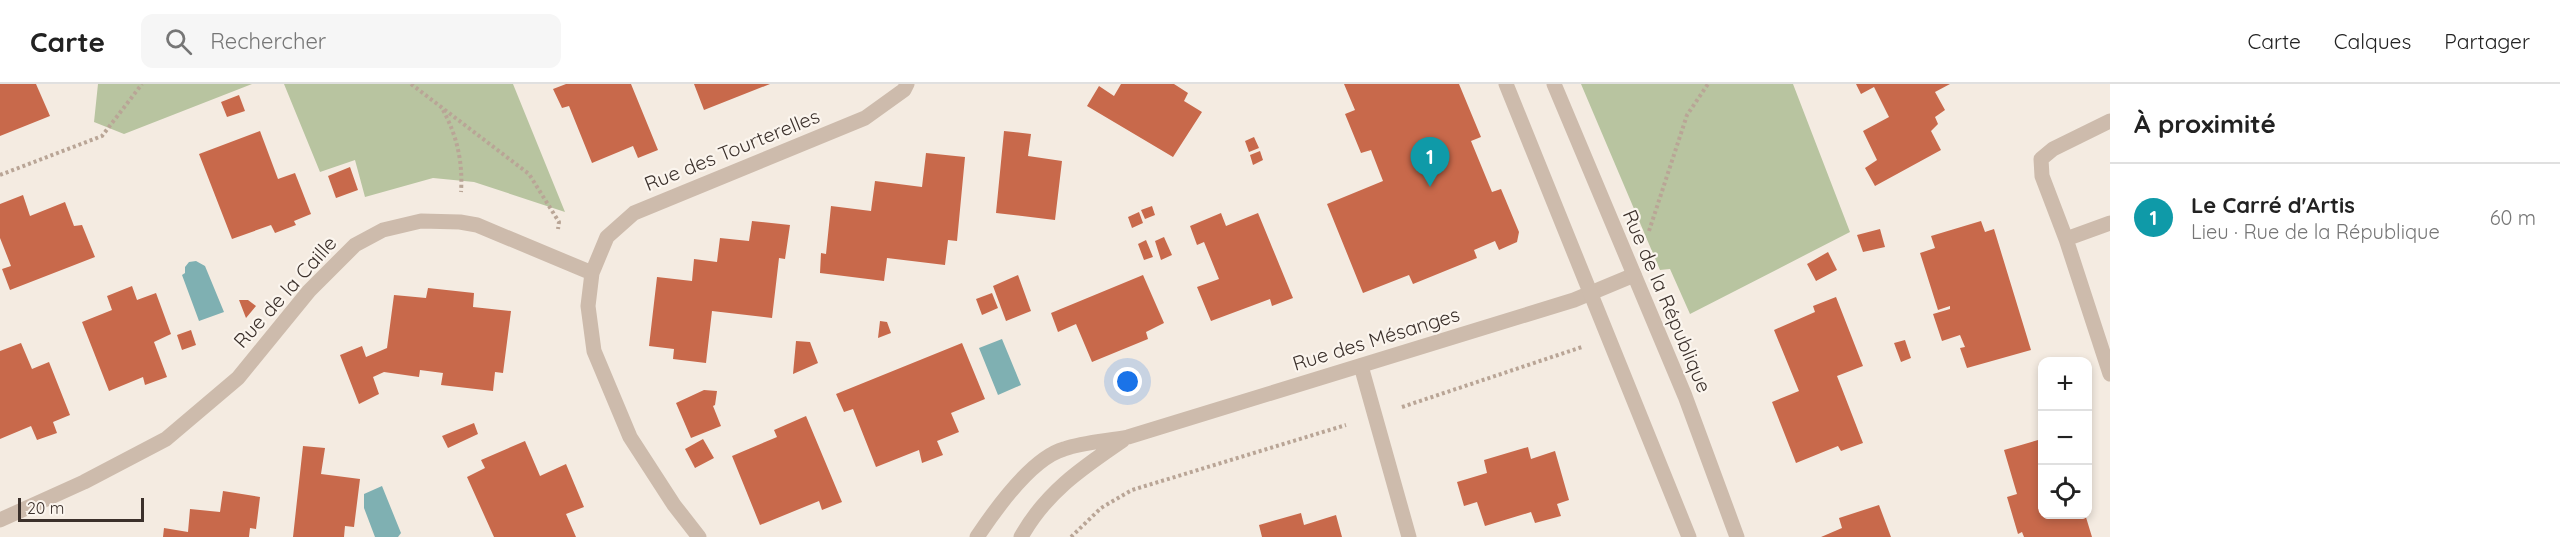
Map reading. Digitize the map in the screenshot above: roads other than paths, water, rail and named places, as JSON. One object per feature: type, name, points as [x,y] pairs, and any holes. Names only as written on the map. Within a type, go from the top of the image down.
[{"type":"street","name":"Rue des Tourterelles","points":[[592,273],[607,237],[634,213],[865,118],[904,90],[907,84]]},
{"type":"street","points":[[1506,84],[1689,537]]},
{"type":"street","name":"Rue de la République","points":[[1554,84],[1684,396],[1737,537]]},
{"type":"street","points":[[2110,121],[2053,149],[2041,159],[2042,176],[2066,239],[2110,374]]},
{"type":"street","name":"Rue de la Caille","points":[[0,520],[84,482],[165,439],[238,378],[309,291],[355,245],[383,230],[421,221],[477,225],[592,273]]},
{"type":"street","points":[[2066,239],[2110,223]]},
{"type":"street","points":[[592,273],[588,306],[594,351],[630,437],[674,505],[699,537]]},
{"type":"street","name":"Rue des Mésanges","points":[[977,537],[999,506],[1029,472],[1062,449],[1128,437],[1361,366],[1589,293],[1634,275]]},
{"type":"street","points":[[1361,366],[1409,537]]},
{"type":"street","name":"Rue des Mésanges","points":[[1021,537],[1034,514],[1071,476],[1128,437]]},
{"type":"water","points":[[196,261],[205,266],[224,312],[199,321],[182,275],[189,262]]},
{"type":"water","points":[[1002,339],[1021,385],[998,395],[979,348]]},
{"type":"water","points":[[382,486],[401,533],[398,537],[375,537],[364,508],[364,494]]},
{"type":"place","name":"Le Carré d'Artis","points":[[1430,187]]}]
